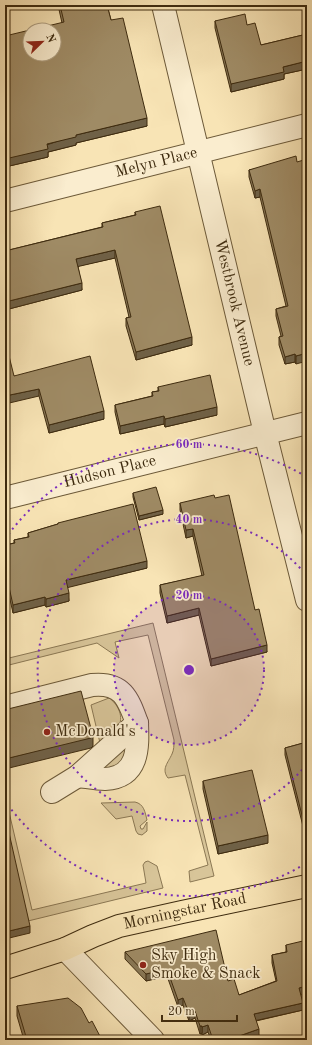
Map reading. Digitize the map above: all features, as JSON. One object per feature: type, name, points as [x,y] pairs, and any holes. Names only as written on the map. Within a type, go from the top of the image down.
[{"type":"main road","name":"Morningstar Road","points":[[5,968],[65,949],[119,926],[307,886]]},
{"type":"street","name":"Westbrook Avenue","points":[[163,5],[265,433],[307,600]]},
{"type":"street","name":"Melyn Place","points":[[5,201],[307,125]]},
{"type":"street","name":"Hudson Place","points":[[5,498],[307,423]]},
{"type":"street","points":[[5,707],[92,685],[102,684],[113,686],[122,692],[130,702],[137,723],[138,742],[135,761],[128,770],[118,776],[106,779],[78,776]]},
{"type":"street","points":[[52,792],[78,776],[137,723]]},
{"type":"street","points":[[65,949],[152,1040]]},
{"type":"shaded area","points":[[153,623],[214,876],[190,882],[189,871],[208,865],[185,775],[168,778],[165,772],[166,766],[173,751],[174,740],[148,635],[115,642],[119,658],[97,643],[5,666],[5,659]]},
{"type":"shaded area","points":[[109,698],[115,703],[121,718],[119,725],[115,730],[100,743],[91,705]]},
{"type":"shaded area","points":[[128,743],[121,768],[97,769]]},
{"type":"shaded area","points":[[135,802],[142,806],[147,820],[140,826],[141,829],[143,829],[147,822],[147,831],[142,835],[138,834],[136,831],[132,816],[116,819],[101,803]]},
{"type":"shaded area","points":[[5,808],[9,812],[32,910],[146,883],[143,865],[148,861],[157,866],[163,888],[28,921],[5,822]]},
{"type":"building","points":[[60,5],[107,5],[111,20],[123,18],[147,118],[76,135],[76,137],[47,144],[48,149],[5,159],[5,36],[22,32],[22,62],[62,62],[62,22],[64,22]]},
{"type":"building","points":[[245,14],[247,25],[255,23],[261,45],[307,34],[307,61],[283,67],[284,72],[231,84],[215,21]]},
{"type":"building","points":[[296,156],[297,162],[307,159],[307,353],[285,357],[279,337],[283,336],[276,309],[288,306],[260,189],[255,191],[249,170]]},
{"type":"building","points":[[160,206],[192,337],[136,352],[126,318],[131,317],[115,250],[76,259],[82,283],[5,302],[5,251],[103,227],[102,223],[136,215],[135,212]]},
{"type":"building","points":[[5,344],[14,376],[90,356],[104,411],[49,425],[39,389],[5,396]]},
{"type":"building","points":[[210,375],[217,407],[165,419],[164,416],[120,426],[115,405],[153,396],[152,392],[159,391],[158,387]]},
{"type":"building","points":[[156,487],[163,510],[139,516],[133,493]]},
{"type":"building","points":[[214,495],[215,498],[229,495],[255,610],[259,609],[267,645],[211,659],[199,608],[167,616],[160,585],[204,575],[193,529],[186,530],[180,503]]},
{"type":"building","points":[[133,504],[147,561],[66,580],[69,593],[13,605],[5,569],[5,545],[15,543],[14,540],[29,537],[28,533],[58,523]]},
{"type":"building","name":"McDonald's","points":[[81,691],[93,736],[91,738],[5,759],[5,709]]},
{"type":"building","points":[[307,742],[307,835],[285,748]]},
{"type":"building","points":[[252,770],[268,835],[218,846],[203,781]]},
{"type":"building","points":[[5,815],[30,926],[5,932]]},
{"type":"building","points":[[216,930],[228,981],[234,979],[239,995],[277,981],[272,955],[287,952],[286,945],[307,940],[307,986],[299,988],[303,1003],[254,1014],[259,1029],[228,1040],[213,1040],[208,1025],[202,1027],[200,1026],[195,1011],[189,1013],[183,998],[178,1000],[167,969],[146,974],[125,952]]},
{"type":"building","points":[[68,998],[81,1008],[89,1023],[92,1021],[102,1040],[27,1040],[17,1006]]},
{"type":"place","name":"McDonald's","points":[[47,732]]},
{"type":"place","name":"Sky High Smoke & Snack","points":[[143,965]]}]
